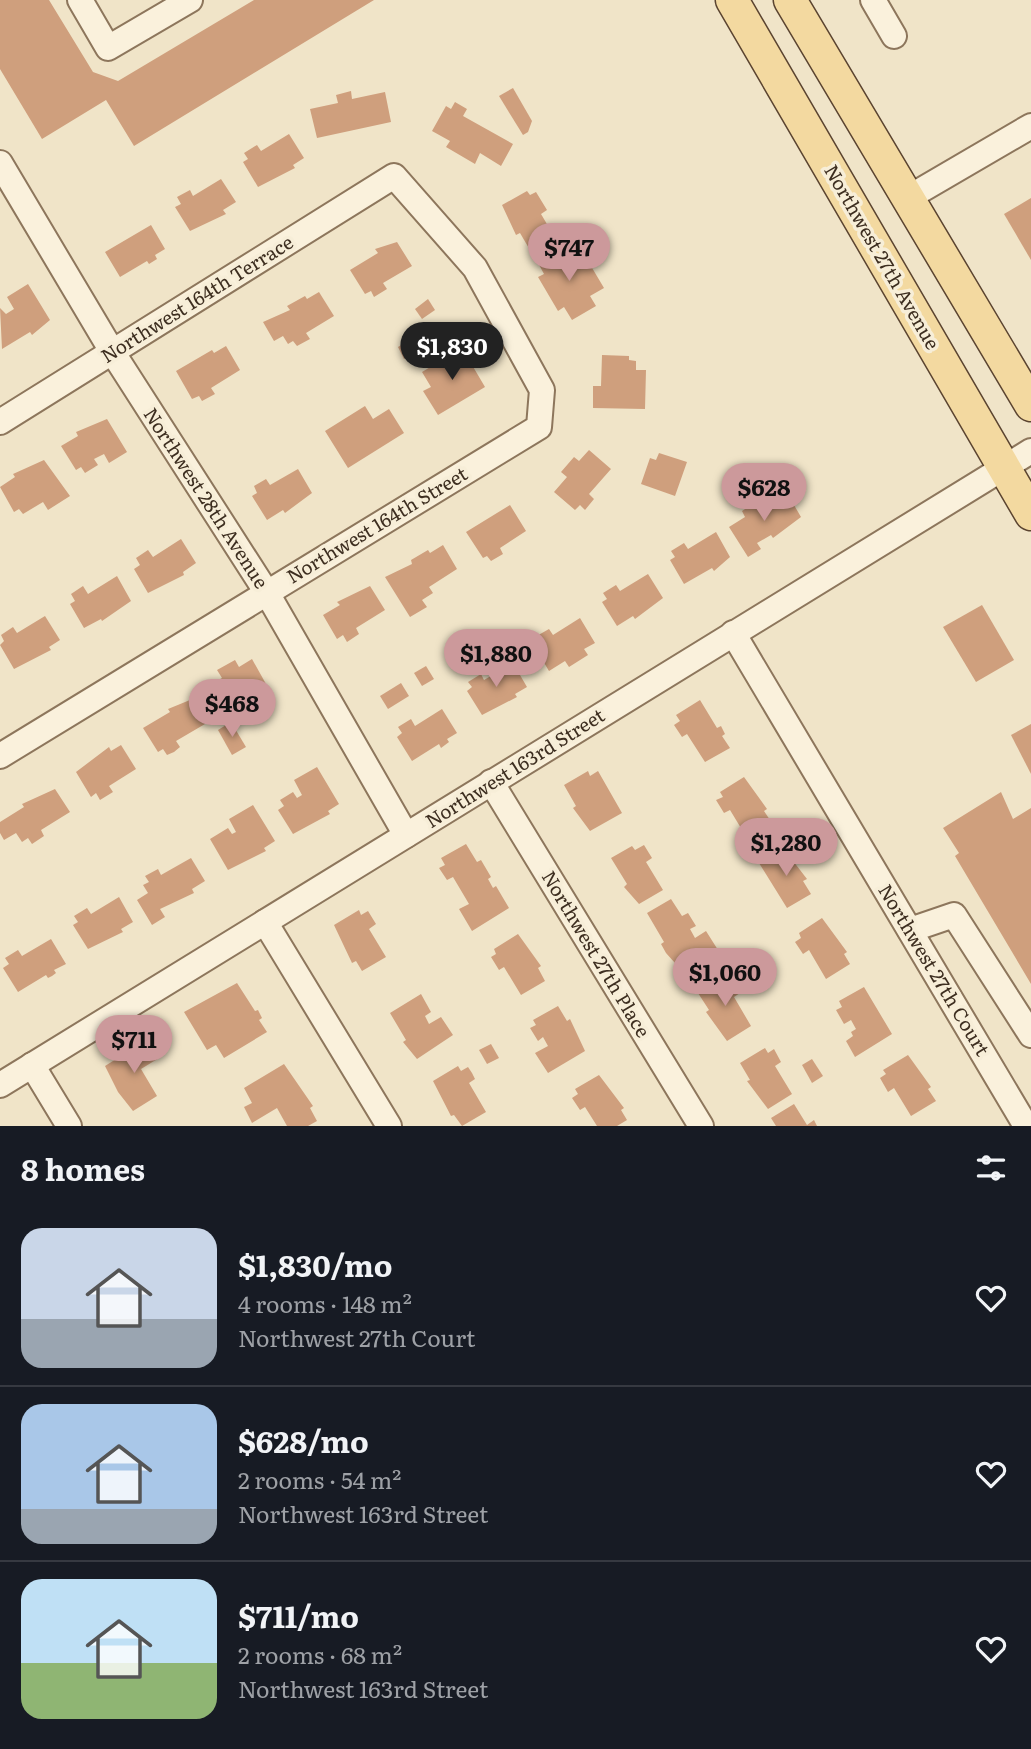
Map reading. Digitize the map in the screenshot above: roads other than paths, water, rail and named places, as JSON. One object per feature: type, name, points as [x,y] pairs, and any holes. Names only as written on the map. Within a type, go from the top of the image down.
[{"type":"main road","name":"Northwest 27th Avenue","points":[[732,0],[1031,514]]},
{"type":"main road","points":[[790,0],[1031,405]]},
{"type":"street","points":[[80,0],[108,48],[155,9],[190,0]]},
{"type":"street","points":[[873,0],[894,36]]},
{"type":"street","points":[[906,199],[1031,126]]},
{"type":"street","name":"Northwest 28th Avenue","points":[[0,163],[113,353],[267,593],[406,835]]},
{"type":"street","name":"Northwest 164th Terrace","points":[[0,422],[394,176],[475,268],[542,390],[539,427]]},
{"type":"street","name":"Northwest 164th Street","points":[[0,755],[539,427]]},
{"type":"street","name":"Northwest 163rd Street","points":[[0,1085],[1031,451]]},
{"type":"street","name":"Northwest 27th Court","points":[[733,634],[1026,1126]]},
{"type":"street","name":"Northwest 27th Place","points":[[491,782],[701,1126]]},
{"type":"street","points":[[910,930],[954,915],[1031,1035]]},
{"type":"street","points":[[265,922],[389,1126]]},
{"type":"street","points":[[32,1065],[69,1126]]}]
